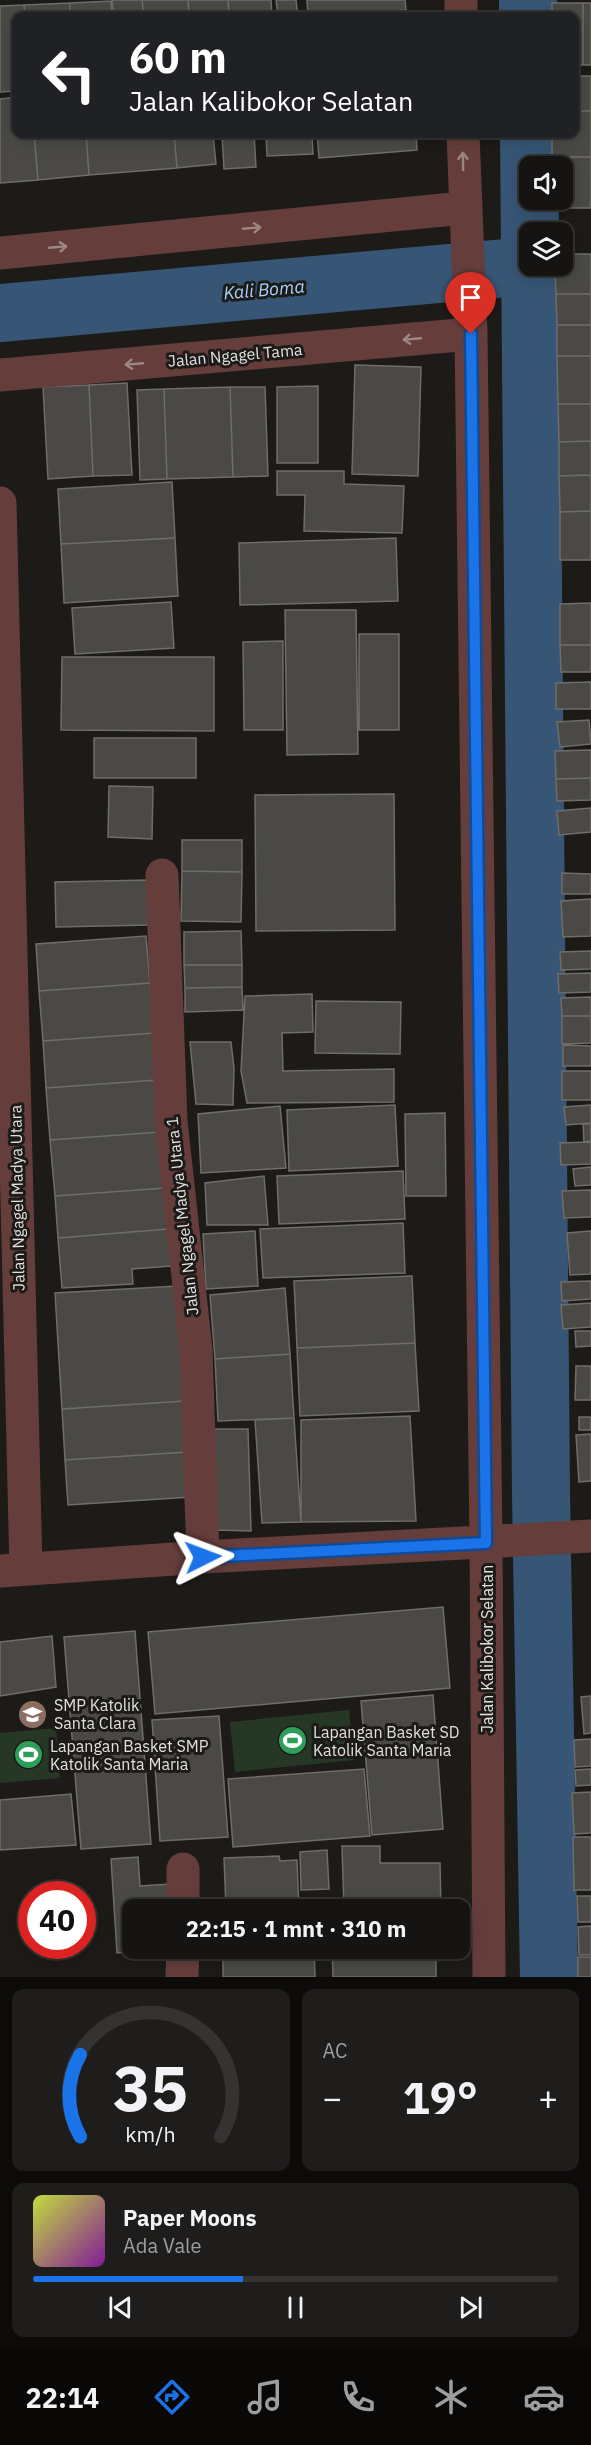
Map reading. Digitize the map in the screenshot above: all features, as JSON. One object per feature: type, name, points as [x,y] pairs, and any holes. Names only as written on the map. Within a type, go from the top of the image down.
[{"type":"street","name":"Jalan Kalibokor Selatan","points":[[463,138],[470,325],[486,1543],[489,1977]]},
{"type":"street","points":[[0,252],[465,219]]},
{"type":"street","name":"Jalan Ngagel Tama","points":[[0,375],[470,325]]},
{"type":"street","name":"Jalan Ngagel Madya Utara","points":[[0,503],[13,1570]]},
{"type":"street","name":"Jalan Ngagel Madya Utara 1","points":[[162,875],[171,1121],[196,1350],[203,1557]]},
{"type":"street","points":[[13,1570],[203,1557],[591,1536]]},
{"type":"street","points":[[183,1869],[183,1899]]},
{"type":"street","points":[[182,1977],[183,1959]]},
{"type":"green space","name":"Lapangan Basket SD Katolik Santa Maria","points":[[349,1710],[354,1760],[235,1772],[230,1722]]},
{"type":"green space","name":"Lapangan Basket SMP Katolik Santa Maria","points":[[56,1728],[60,1778],[0,1783],[0,1733]]},
{"type":"building","points":[[112,0],[142,0],[144,12],[114,12]]},
{"type":"building","points":[[142,0],[188,0],[189,12],[144,12]]},
{"type":"building","points":[[188,0],[228,0],[229,12],[189,12]]},
{"type":"building","points":[[228,0],[271,0],[272,12],[229,12]]},
{"type":"building","points":[[276,0],[296,0],[298,12],[278,12]]},
{"type":"building","points":[[307,0],[405,0],[406,10],[373,12],[308,12]]},
{"type":"building","points":[[111,1],[112,12],[70,12],[70,3]]},
{"type":"building","points":[[70,3],[70,12],[25,12],[24,5]]},
{"type":"building","points":[[552,3],[583,3],[583,65],[579,65],[579,12],[552,12]]},
{"type":"building","points":[[583,3],[591,3],[591,65],[583,65]]},
{"type":"building","points":[[24,5],[25,12],[12,12],[12,91],[0,92],[0,6]]},
{"type":"building","points":[[406,10],[406,12],[377,12]]},
{"type":"building","points":[[579,76],[591,76],[591,111],[579,111]]},
{"type":"building","points":[[12,98],[12,138],[34,138],[38,180],[0,183],[0,99]]},
{"type":"building","points":[[579,111],[591,111],[591,157],[552,156],[552,138],[579,138]]},
{"type":"building","points":[[34,138],[86,138],[89,175],[38,180]]},
{"type":"building","points":[[86,138],[174,138],[177,168],[89,175]]},
{"type":"building","points":[[174,138],[213,138],[216,164],[177,168]]},
{"type":"building","points":[[222,138],[254,138],[256,167],[224,169]]},
{"type":"building","points":[[266,138],[312,138],[313,154],[267,156]]},
{"type":"building","points":[[317,138],[416,138],[417,150],[319,158]]},
{"type":"building","points":[[573,157],[591,157],[591,208],[573,208]]},
{"type":"building","points":[[573,254],[591,254],[591,294],[556,294],[555,276],[573,276]]},
{"type":"building","points":[[556,294],[591,294],[591,325],[557,325]]},
{"type":"building","points":[[557,325],[591,325],[591,356],[557,356]]},
{"type":"building","points":[[557,356],[591,356],[591,404],[558,404]]},
{"type":"building","points":[[355,365],[421,367],[418,476],[352,474]]},
{"type":"building","points":[[127,383],[132,475],[93,476],[89,385]]},
{"type":"building","points":[[89,385],[93,476],[48,479],[43,387]]},
{"type":"building","points":[[318,386],[318,463],[277,463],[277,387]]},
{"type":"building","points":[[230,387],[233,477],[167,479],[164,389]]},
{"type":"building","points":[[230,387],[265,387],[268,476],[233,477]]},
{"type":"building","points":[[164,389],[167,479],[140,480],[137,390]]},
{"type":"building","points":[[558,404],[591,404],[591,441],[559,442]]},
{"type":"building","points":[[591,441],[591,475],[559,476],[559,442]]},
{"type":"building","points":[[277,471],[344,471],[344,484],[404,486],[402,533],[304,531],[305,495],[277,495]]},
{"type":"building","points":[[591,475],[591,511],[560,512],[559,476]]},
{"type":"building","points":[[172,482],[175,538],[61,544],[58,489]]},
{"type":"building","points":[[591,511],[591,560],[560,560],[560,512]]},
{"type":"building","points":[[175,538],[178,596],[64,603],[61,544]]},
{"type":"building","points":[[396,538],[398,601],[240,605],[239,543]]},
{"type":"building","points":[[171,602],[174,648],[75,654],[72,608]]},
{"type":"building","points":[[591,603],[591,645],[560,645],[560,604]]},
{"type":"building","points":[[285,610],[356,610],[358,754],[287,755]]},
{"type":"building","points":[[359,634],[399,634],[399,730],[359,730]]},
{"type":"building","points":[[283,641],[283,730],[244,730],[243,642]]},
{"type":"building","points":[[560,645],[591,645],[591,672],[561,672]]},
{"type":"building","points":[[62,657],[214,657],[214,731],[61,730]]},
{"type":"building","points":[[591,682],[591,709],[556,709],[556,683]]},
{"type":"building","points":[[589,720],[591,744],[560,747],[557,722]]},
{"type":"building","points":[[94,738],[196,738],[196,778],[94,778]]},
{"type":"building","points":[[591,750],[591,778],[556,779],[555,751]]},
{"type":"building","points":[[591,778],[591,800],[557,801],[556,779]]},
{"type":"building","points":[[109,786],[153,787],[152,839],[108,837]]},
{"type":"building","points":[[394,794],[395,930],[256,931],[255,795]]},
{"type":"building","points":[[591,808],[591,832],[559,835],[557,811]]},
{"type":"building","points":[[182,840],[242,840],[242,872],[182,871]]},
{"type":"building","points":[[182,871],[242,872],[241,922],[181,921]]},
{"type":"building","points":[[562,873],[591,874],[591,894],[562,894]]},
{"type":"building","points":[[149,880],[151,925],[56,927],[55,882]]},
{"type":"building","points":[[591,899],[591,936],[563,937],[561,901]]},
{"type":"building","points":[[241,931],[242,965],[184,965],[184,932]]},
{"type":"building","points":[[146,936],[150,983],[39,991],[36,944]]},
{"type":"building","points":[[591,951],[591,969],[561,970],[560,952]]},
{"type":"building","points":[[184,965],[242,965],[242,987],[185,988]]},
{"type":"building","points":[[591,973],[591,992],[559,993],[558,974]]},
{"type":"building","points":[[150,983],[154,1033],[43,1041],[39,991]]},
{"type":"building","points":[[242,987],[243,1010],[185,1012],[185,988]]},
{"type":"building","points":[[312,994],[313,1032],[282,1033],[283,1071],[394,1069],[394,1102],[247,1103],[241,1071],[245,996]]},
{"type":"building","points":[[591,997],[591,1016],[562,1016],[561,998]]},
{"type":"building","points":[[316,1001],[401,1002],[400,1054],[315,1053]]},
{"type":"building","points":[[562,1016],[591,1016],[591,1043],[562,1044]]},
{"type":"building","points":[[154,1033],[157,1080],[46,1088],[43,1041]]},
{"type":"building","points":[[190,1042],[231,1042],[234,1068],[233,1105],[196,1104]]},
{"type":"building","points":[[563,1045],[591,1046],[591,1066],[563,1066]]},
{"type":"building","points":[[562,1071],[591,1071],[591,1100],[562,1100]]},
{"type":"building","points":[[157,1080],[161,1132],[50,1140],[46,1088]]},
{"type":"building","points":[[395,1105],[398,1166],[289,1171],[287,1110]]},
{"type":"building","points":[[591,1105],[591,1123],[566,1125],[564,1107]]},
{"type":"building","points":[[280,1106],[286,1168],[201,1173],[198,1114]]},
{"type":"building","points":[[445,1113],[446,1196],[406,1196],[405,1114]]},
{"type":"building","points":[[583,1124],[591,1124],[591,1141],[584,1142]]},
{"type":"building","points":[[161,1132],[165,1188],[55,1196],[50,1140]]},
{"type":"building","points":[[591,1142],[591,1164],[561,1165],[560,1143]]},
{"type":"building","points":[[591,1167],[591,1185],[575,1186],[573,1169]]},
{"type":"building","points":[[403,1171],[405,1219],[279,1224],[277,1176]]},
{"type":"building","points":[[264,1176],[268,1225],[207,1225],[205,1183]]},
{"type":"building","points":[[165,1188],[168,1229],[58,1238],[55,1196]]},
{"type":"building","points":[[591,1190],[591,1217],[564,1218],[562,1191]]},
{"type":"building","points":[[403,1223],[405,1273],[263,1278],[260,1229]]},
{"type":"building","points":[[168,1229],[171,1266],[132,1269],[133,1284],[62,1288],[58,1238]]},
{"type":"building","points":[[255,1231],[258,1286],[206,1289],[203,1234]]},
{"type":"building","points":[[591,1231],[591,1274],[570,1275],[567,1233]]},
{"type":"building","points":[[412,1276],[415,1343],[297,1348],[294,1281]]},
{"type":"building","points":[[591,1281],[591,1299],[562,1301],[561,1282]]},
{"type":"building","points":[[177,1286],[185,1401],[62,1409],[55,1293]]},
{"type":"building","points":[[285,1288],[290,1354],[215,1359],[210,1295]]},
{"type":"building","points":[[591,1303],[591,1327],[563,1329],[561,1305]]},
{"type":"building","points":[[575,1331],[591,1331],[591,1346],[576,1347]]},
{"type":"building","points":[[415,1343],[419,1411],[300,1416],[297,1348]]},
{"type":"building","points":[[290,1354],[294,1418],[218,1421],[215,1359]]},
{"type":"building","points":[[576,1366],[591,1366],[591,1400],[575,1400]]},
{"type":"building","points":[[185,1401],[188,1452],[65,1460],[62,1409]]},
{"type":"building","points":[[410,1416],[416,1521],[301,1522],[301,1420]]},
{"type":"building","points":[[579,1417],[591,1417],[591,1430],[579,1430]]},
{"type":"building","points":[[294,1418],[301,1522],[262,1523],[255,1420]]},
{"type":"building","points":[[212,1429],[248,1429],[251,1531],[215,1530]]},
{"type":"building","points":[[591,1434],[591,1481],[579,1482],[576,1435]]},
{"type":"building","points":[[188,1452],[191,1497],[68,1505],[65,1460]]},
{"type":"building","points":[[443,1607],[450,1688],[155,1714],[148,1632]]},
{"type":"building","points":[[135,1631],[151,1844],[81,1849],[64,1637]]},
{"type":"building","points":[[52,1636],[56,1687],[0,1696],[0,1642]]},
{"type":"building","points":[[433,1695],[443,1829],[372,1835],[361,1701]]},
{"type":"building","points":[[591,1696],[591,1733],[584,1734],[581,1697]]},
{"type":"building","points":[[219,1716],[228,1837],[160,1841],[152,1720]]},
{"type":"building","points":[[591,1739],[591,1766],[575,1767],[574,1740]]},
{"type":"building","points":[[364,1769],[370,1836],[233,1847],[228,1779]]},
{"type":"building","points":[[591,1769],[591,1785],[576,1786],[575,1770]]},
{"type":"building","points":[[591,1792],[591,1833],[574,1834],[572,1793]]},
{"type":"building","points":[[71,1794],[76,1845],[0,1850],[0,1800]]},
{"type":"building","points":[[573,1837],[591,1837],[591,1890],[574,1890]]},
{"type":"building","points":[[342,1846],[380,1846],[380,1863],[440,1863],[441,1899],[344,1899]]},
{"type":"building","points":[[327,1850],[329,1889],[301,1890],[300,1852]]},
{"type":"building","points":[[279,1856],[280,1861],[297,1860],[299,1899],[226,1899],[224,1858]]},
{"type":"building","points":[[138,1857],[140,1886],[170,1884],[171,1899],[122,1899],[122,1953],[117,1953],[111,1859]]},
{"type":"building","points":[[577,1896],[591,1896],[591,1922],[578,1922]]},
{"type":"building","points":[[591,1926],[591,1955],[579,1955],[578,1927]]},
{"type":"building","points":[[578,1957],[591,1957],[591,1977],[578,1977]]},
{"type":"building","points":[[223,1959],[314,1959],[315,1977],[223,1977]]},
{"type":"building","points":[[332,1959],[436,1959],[436,1977],[333,1977]]},
{"type":"waterway","points":[[528,0],[528,12]]},
{"type":"waterway","points":[[529,138],[541,1494],[549,1977]]},
{"type":"waterway","name":"Kali Boma","points":[[0,313],[519,267]]},
{"type":"place","name":"SMP Katolik Santa Clara","points":[[33,1714]]},
{"type":"place","name":"Lapangan Basket SD Katolik Santa Maria","points":[[292,1741]]},
{"type":"place","name":"Lapangan Basket SMP Katolik Santa Maria","points":[[29,1755]]},
{"type":"route","points":[[203,1557],[486,1543],[471,334]]}]
